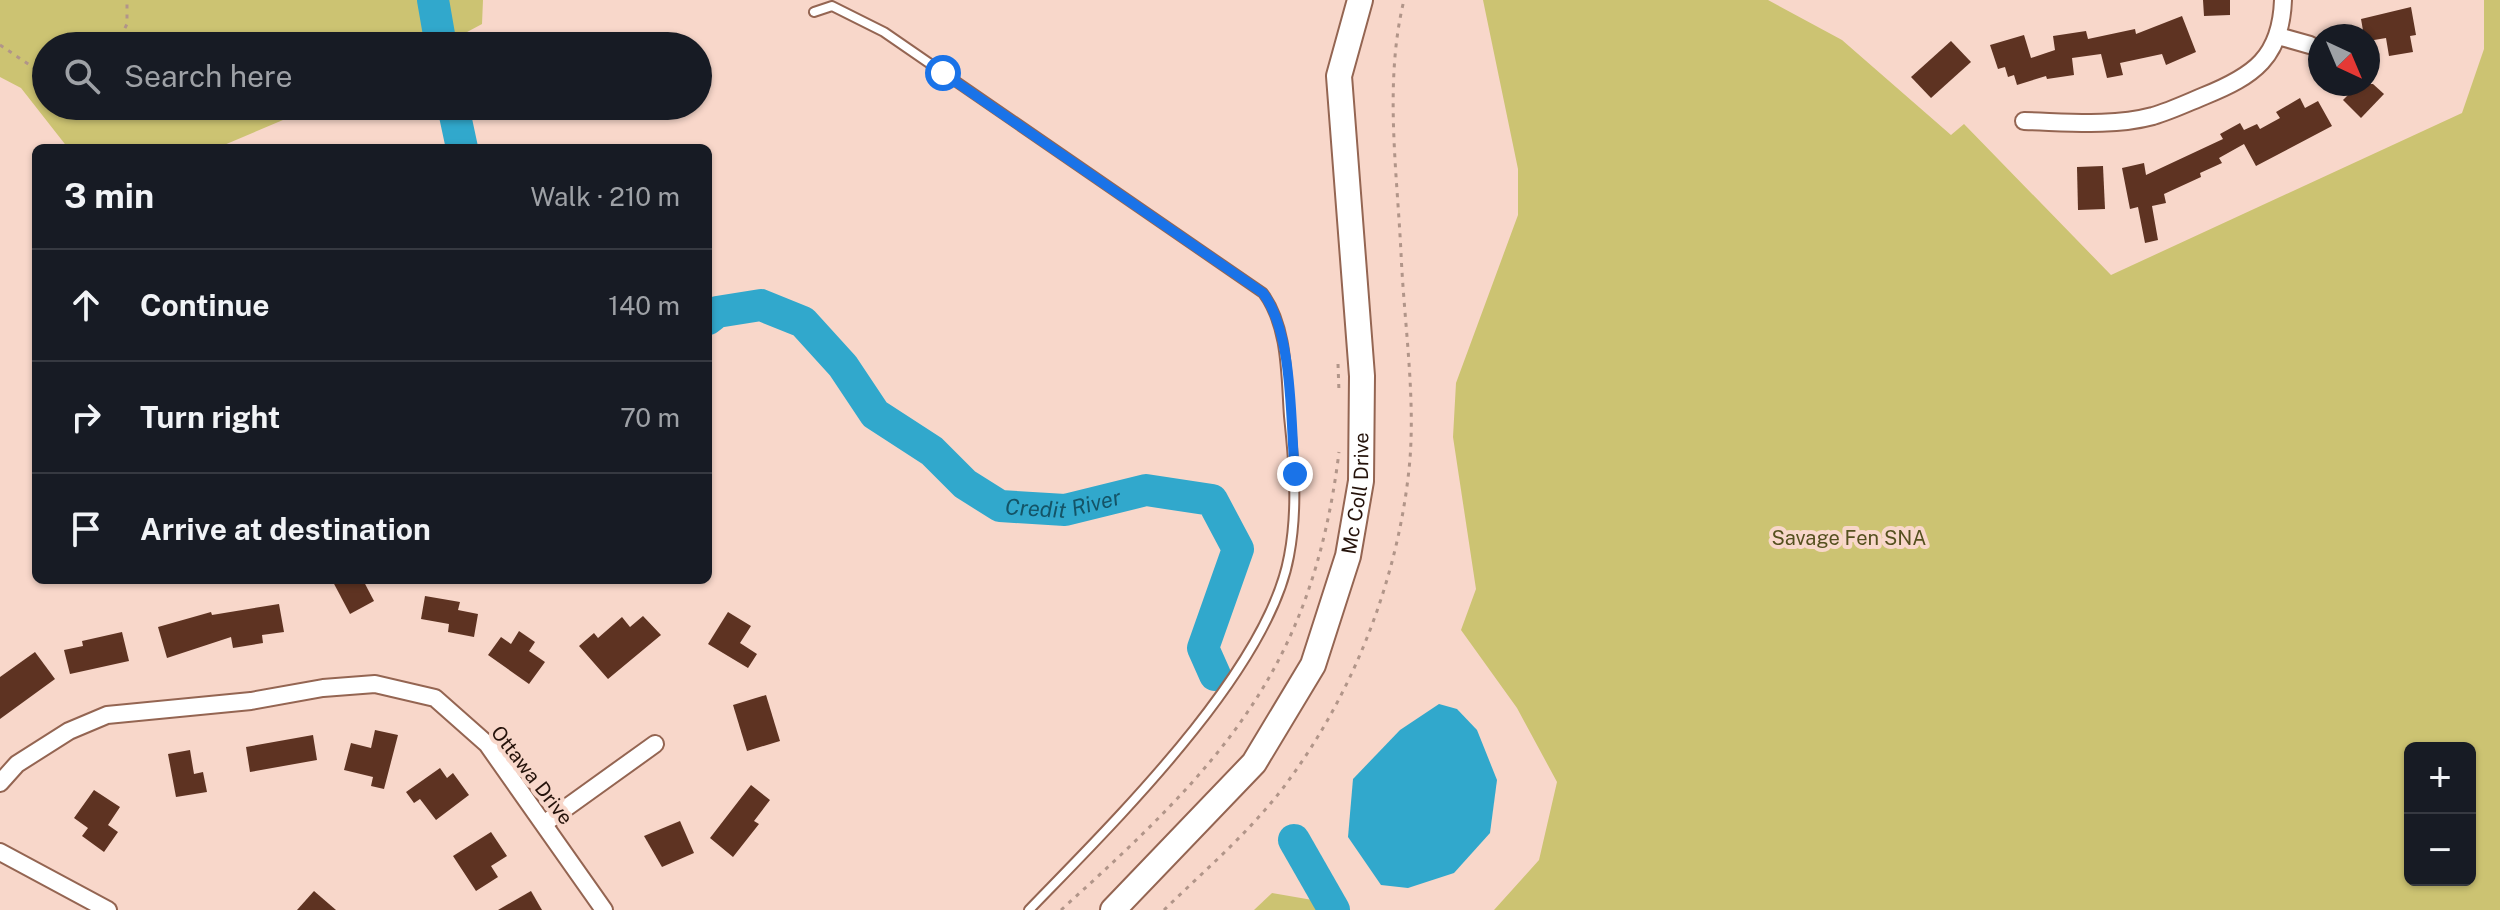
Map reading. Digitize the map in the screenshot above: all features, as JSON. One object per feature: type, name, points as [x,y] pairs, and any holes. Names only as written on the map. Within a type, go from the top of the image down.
[{"type":"main road","name":"Mc Coll Drive","points":[[1113,910],[1254,763],[1313,665],[1348,556],[1361,481],[1362,376],[1339,76],[1360,0]]},
{"type":"street","points":[[2024,121],[2105,122],[2151,116],[2237,82],[2268,56],[2278,36],[2283,0]]},
{"type":"street","points":[[2278,36],[2308,44]]},
{"type":"street","name":"Ottawa Drive","points":[[0,783],[17,764],[69,731],[107,715],[375,684],[435,698],[487,744],[604,910]]},
{"type":"street","points":[[545,823],[655,744]]},
{"type":"street","points":[[0,852],[108,910]]},
{"type":"lane","points":[[814,12],[832,6],[884,32],[1263,293],[1273,307],[1284,351],[1295,474],[1294,514],[1289,557],[1266,624],[1216,700],[1193,728],[1029,910]]},
{"type":"path","points":[[123,32],[127,24],[127,0]]},
{"type":"path","points":[[0,45],[32,67]]},
{"type":"path","points":[[1338,350],[1339,394]]},
{"type":"path","points":[[1061,910],[1148,831],[1208,767],[1256,704],[1295,630],[1319,561],[1333,501],[1339,450]]},
{"type":"green space","points":[[0,0],[483,0],[482,24],[467,32],[32,32],[32,102],[21,88],[0,77]]},
{"type":"green space","name":"Savage Fen SNA","points":[[1483,0],[1768,0],[1842,40],[1951,135],[1964,124],[2111,275],[2462,113],[2484,49],[2484,0],[2500,0],[2500,910],[1494,910],[1539,860],[1557,782],[1517,708],[1461,630],[1476,589],[1453,437],[1456,383],[1518,215],[1518,169]]},
{"type":"green space","points":[[46,120],[283,120],[226,144],[65,144]]},
{"type":"green space","points":[[1272,893],[1347,906],[1347,910],[1254,910]]},
{"type":"water","points":[[1439,704],[1457,709],[1477,730],[1497,780],[1490,833],[1454,873],[1408,888],[1381,885],[1348,837],[1353,779],[1400,730]]},
{"type":"building","points":[[2203,0],[2230,0],[2230,15],[2204,16]]},
{"type":"building","points":[[2411,7],[2416,35],[2410,36],[2413,52],[2389,56],[2386,38],[2380,39],[2380,24],[2362,24],[2361,19]]},
{"type":"building","points":[[2182,16],[2196,52],[2166,65],[2162,54],[2120,63],[2123,75],[2107,78],[2101,54],[2072,58],[2074,75],[2047,79],[2046,76],[2017,85],[2014,75],[2008,77],[2005,67],[1998,69],[1990,45],[2024,35],[2031,58],[2055,50],[2053,36],[2086,31],[2088,39],[2135,29],[2136,34]]},
{"type":"building","points":[[1951,41],[1971,62],[1931,98],[1911,77]]},
{"type":"building","points":[[2380,90],[2384,94],[2361,118],[2343,100],[2347,96],[2380,96]]},
{"type":"building","points":[[2300,98],[2305,108],[2318,101],[2332,126],[2256,166],[2244,144],[2219,158],[2222,163],[2200,173],[2201,177],[2164,194],[2166,203],[2152,206],[2158,240],[2145,243],[2138,207],[2130,209],[2122,168],[2144,163],[2146,175],[2223,139],[2220,134],[2240,123],[2244,130],[2257,124],[2260,129],[2280,118],[2276,112]]},
{"type":"building","points":[[2103,166],[2105,209],[2078,210],[2077,167]]},
{"type":"building","points":[[334,584],[365,584],[374,601],[350,614]]},
{"type":"building","points":[[425,596],[460,602],[458,610],[478,614],[474,637],[448,632],[449,624],[421,619]]},
{"type":"building","points":[[279,604],[284,632],[262,635],[263,643],[233,648],[231,637],[167,658],[158,627],[211,612],[212,615]]},
{"type":"building","points":[[728,612],[751,626],[740,643],[757,654],[748,668],[708,644]]},
{"type":"building","points":[[643,616],[661,635],[608,679],[579,646],[594,633],[598,638],[622,617],[630,627]]},
{"type":"building","points":[[519,631],[535,642],[529,651],[545,662],[529,684],[488,655],[501,637],[511,644]]},
{"type":"building","points":[[122,632],[129,661],[70,674],[64,650],[83,646],[82,641]]},
{"type":"building","points":[[35,652],[55,679],[0,719],[0,677]]},
{"type":"building","points":[[766,695],[780,741],[747,751],[733,705]]},
{"type":"building","points":[[375,730],[398,735],[384,789],[371,786],[373,777],[344,770],[351,743],[371,748]]},
{"type":"building","points":[[313,735],[317,760],[250,772],[246,747]]},
{"type":"building","points":[[190,750],[194,774],[203,772],[207,792],[176,797],[168,754]]},
{"type":"building","points":[[440,768],[447,778],[453,773],[469,795],[436,820],[420,799],[414,803],[406,792]]},
{"type":"building","points":[[751,785],[770,800],[754,821],[759,824],[733,857],[710,838]]},
{"type":"building","points":[[94,790],[120,807],[108,825],[118,832],[104,852],[82,836],[88,828],[74,818]]},
{"type":"building","points":[[680,821],[694,853],[662,867],[644,836]]},
{"type":"building","points":[[491,832],[507,856],[491,866],[498,877],[476,891],[453,856]]},
{"type":"building","points":[[314,891],[336,910],[297,910]]},
{"type":"building","points":[[531,891],[542,910],[498,910]]},
{"type":"waterway","name":"Credit River","points":[[433,0],[439,32]]},
{"type":"waterway","name":"Credit River","points":[[456,120],[461,144]]},
{"type":"waterway","name":"Credit River","points":[[712,316],[717,312],[761,305],[803,322],[843,366],[875,414],[932,451],[965,484],[1000,506],[1065,510],[1146,490],[1212,500],[1238,549],[1203,648],[1215,675]]},
{"type":"waterway","name":"Credit River","points":[[1294,840],[1334,910]]},
{"type":"route","points":[[943,73],[1263,293],[1273,307],[1284,351],[1295,474]]}]
